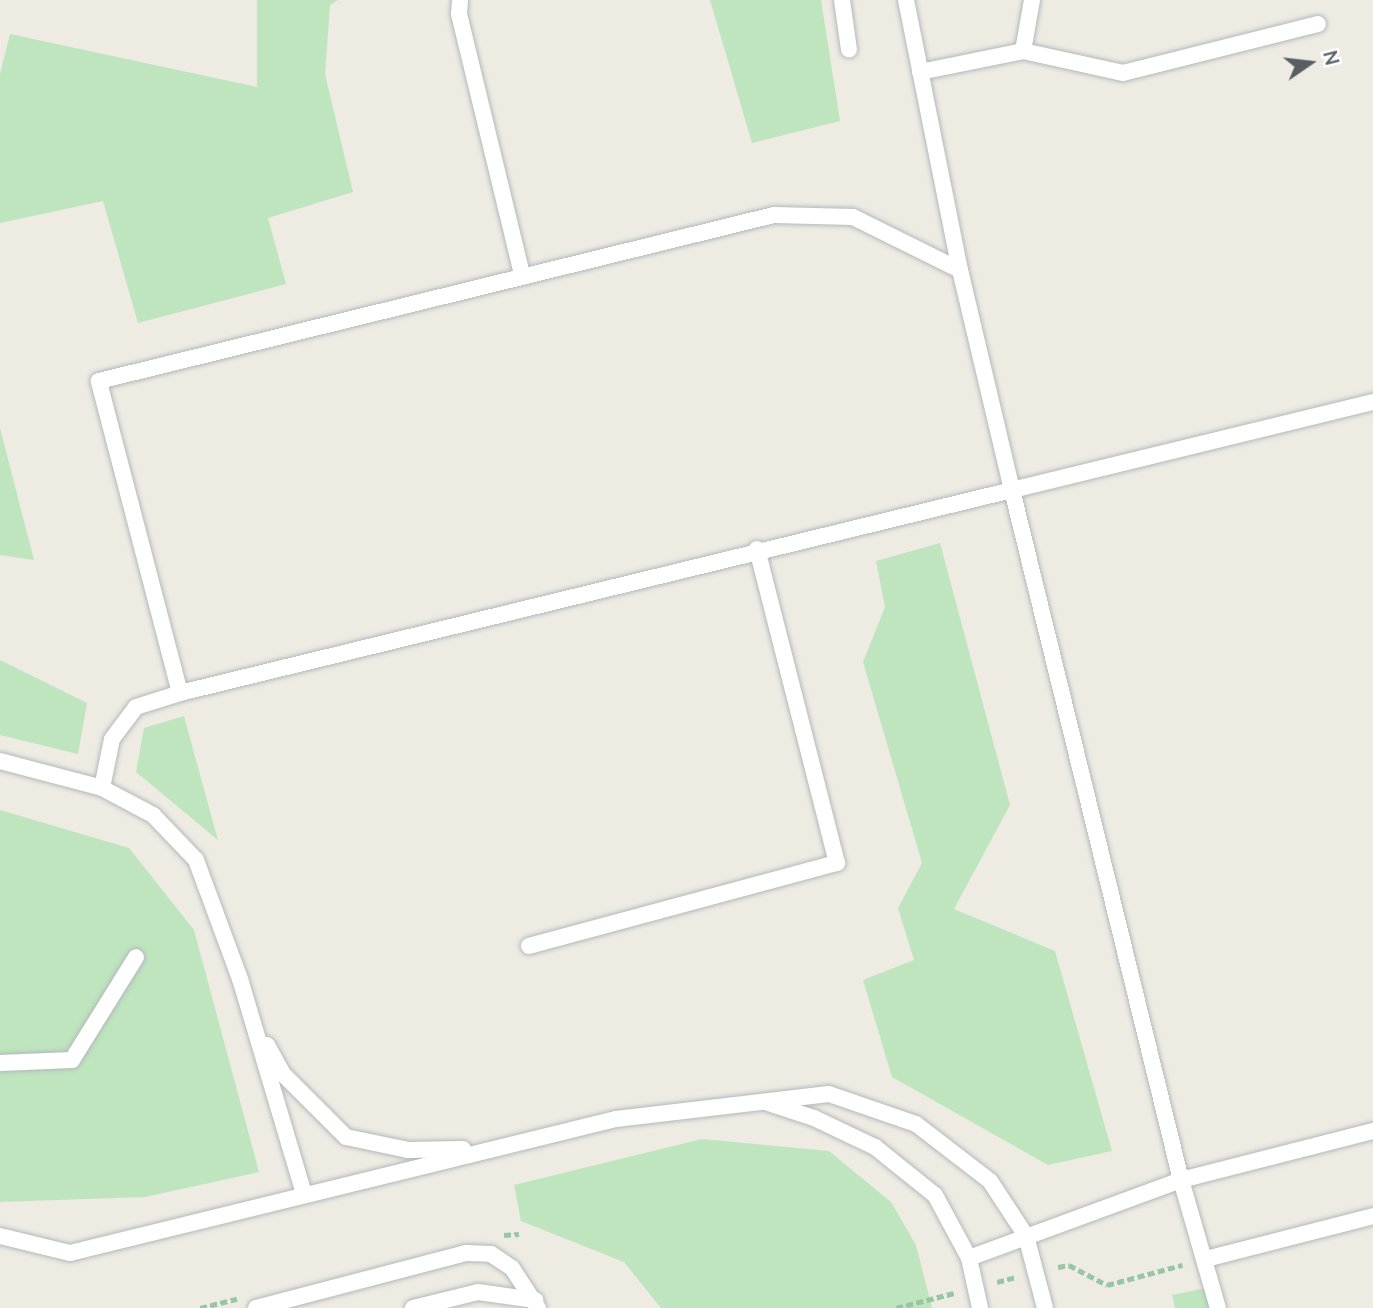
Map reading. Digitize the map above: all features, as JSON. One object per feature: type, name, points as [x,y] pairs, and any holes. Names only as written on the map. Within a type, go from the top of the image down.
[{"type":"lane","points":[[460,0],[459,14],[522,274]]},
{"type":"lane","points":[[842,0],[849,50]]},
{"type":"lane","points":[[906,0],[960,270],[1012,490],[1181,1180],[1219,1308]]},
{"type":"lane","points":[[1023,51],[1032,0]]},
{"type":"lane","points":[[920,72],[1023,51],[1123,73],[1318,24]]},
{"type":"lane","points":[[180,693],[99,381],[522,274],[774,215],[853,217],[960,270]]},
{"type":"lane","points":[[102,788],[113,739],[135,707],[180,693],[757,549],[1373,402]]},
{"type":"lane","points":[[529,946],[837,863],[757,549]]},
{"type":"lane","points":[[0,761],[102,788],[153,816],[196,860],[251,1015],[304,1194]]},
{"type":"lane","points":[[0,1063],[72,1060],[136,957]]},
{"type":"lane","points":[[251,1015],[283,1074],[346,1137],[408,1150],[493,1148]]},
{"type":"lane","points":[[0,1237],[70,1253],[615,1119],[759,1100],[829,1094],[916,1124],[990,1181],[1026,1236],[1045,1308]]},
{"type":"lane","points":[[759,1100],[814,1118],[875,1147],[935,1195],[969,1258],[981,1308]]},
{"type":"lane","points":[[969,1258],[1181,1180],[1373,1131]]},
{"type":"lane","points":[[1206,1259],[1373,1216]]},
{"type":"lane","points":[[256,1308],[466,1253],[491,1254],[512,1268],[536,1304]]},
{"type":"lane","points":[[413,1308],[478,1292],[536,1304]]},
{"type":"green space","points":[[257,0],[338,0],[330,5],[325,74],[353,192],[268,218],[286,284],[138,323],[103,201],[0,223],[0,74],[10,34],[257,87]]},
{"type":"green space","points":[[710,0],[821,0],[840,121],[752,143]]},
{"type":"green space","points":[[0,428],[34,560],[0,555]]},
{"type":"green space","points":[[940,543],[1010,805],[954,909],[1055,951],[1112,1151],[1048,1165],[892,1077],[863,980],[914,960],[898,908],[922,863],[863,662],[885,607],[876,561]]},
{"type":"green space","points":[[0,660],[87,703],[78,754],[0,735]]},
{"type":"green space","points":[[184,716],[218,840],[136,772],[144,728]]},
{"type":"green space","points":[[0,810],[129,848],[194,930],[259,1172],[145,1197],[0,1202]]},
{"type":"green space","points":[[702,1139],[829,1151],[891,1202],[916,1245],[932,1308],[661,1308],[624,1262],[521,1221],[514,1185]]},
{"type":"green space","points":[[1206,1288],[1211,1308],[1175,1308],[1172,1295]]}]
